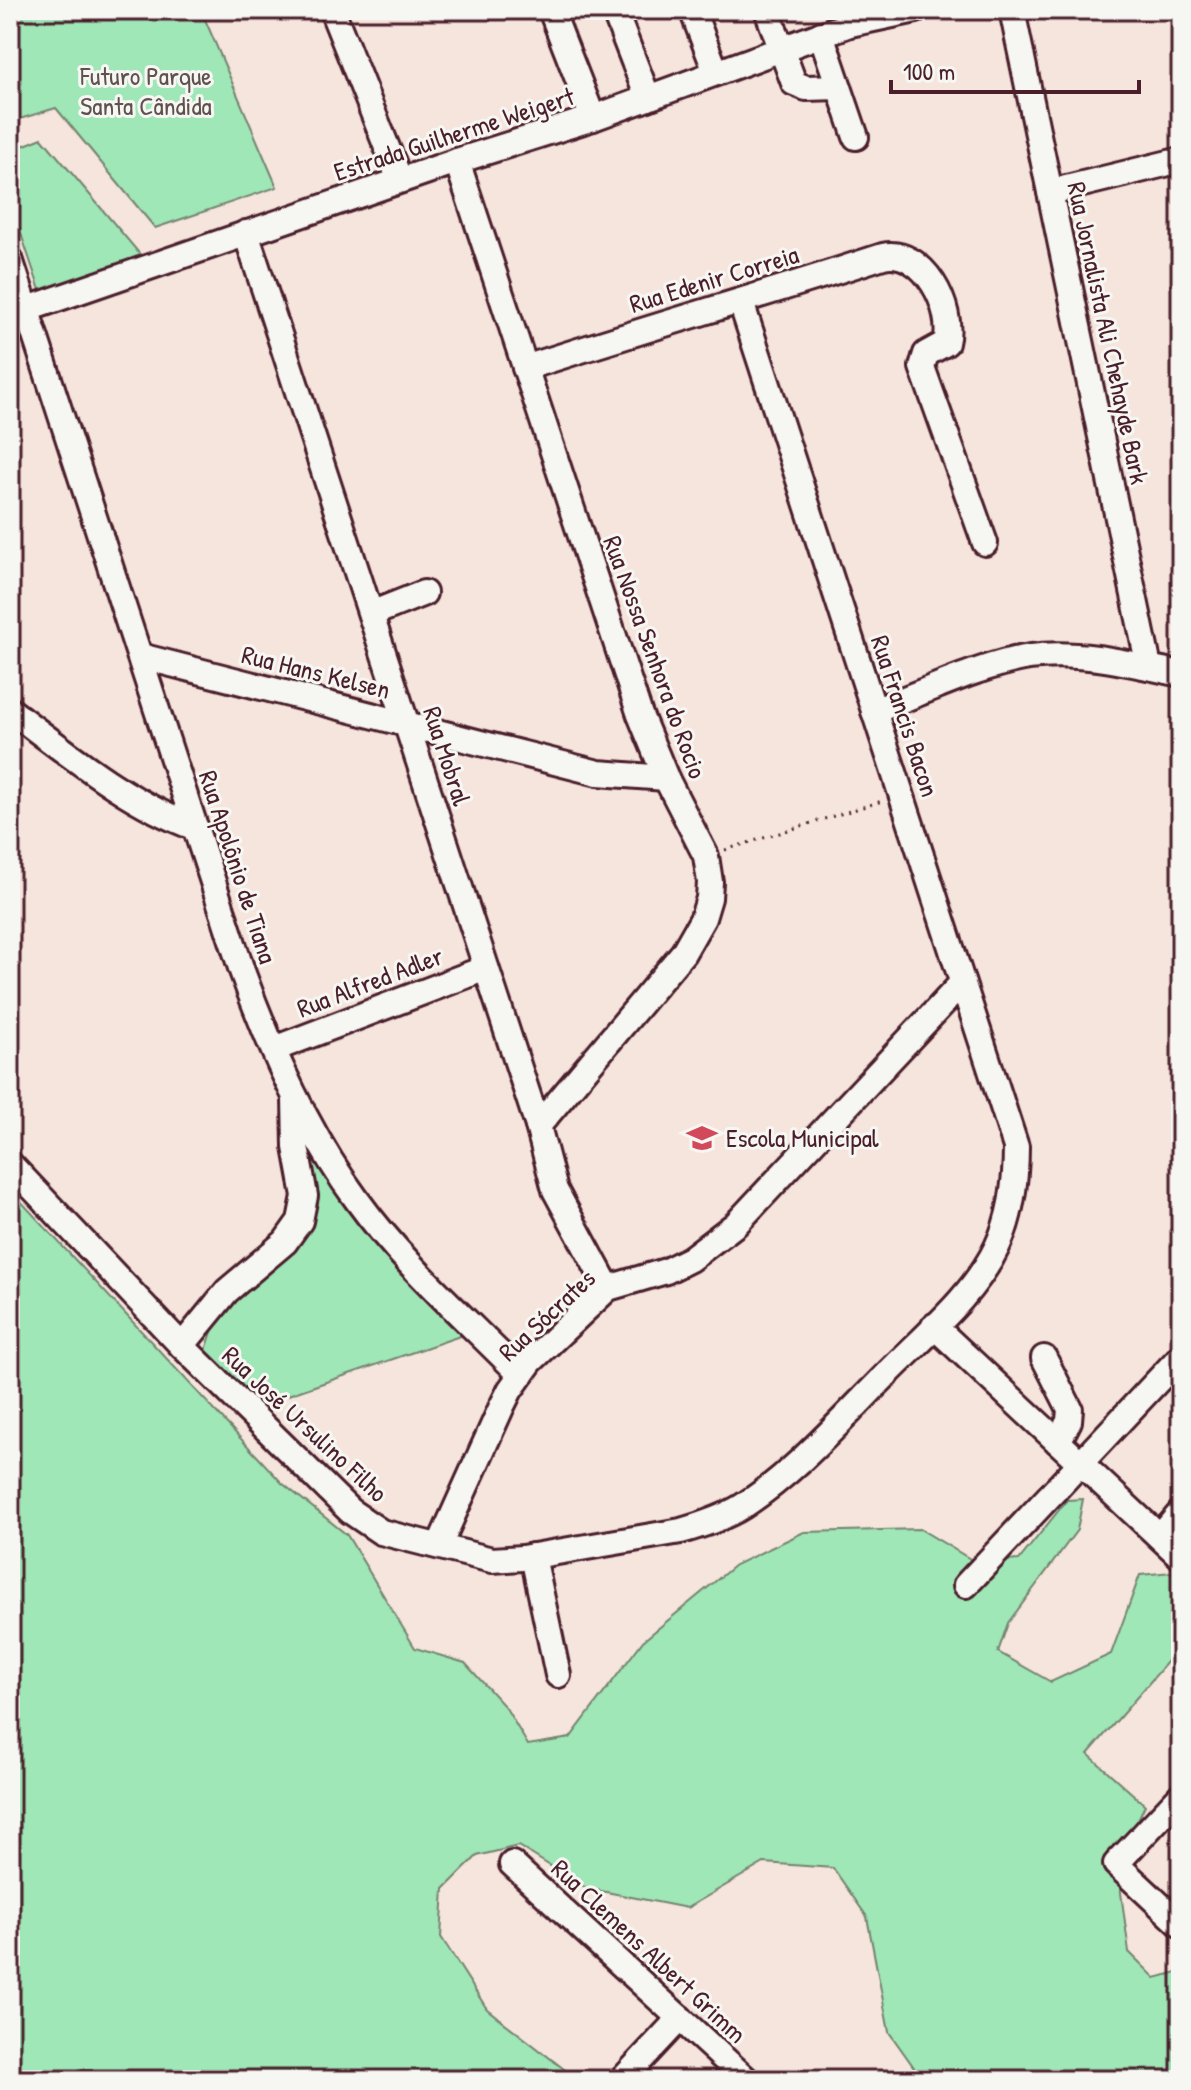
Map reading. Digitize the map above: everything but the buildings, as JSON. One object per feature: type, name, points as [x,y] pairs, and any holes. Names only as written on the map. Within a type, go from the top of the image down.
[{"type":"street","points":[[332,10],[400,180]]},
{"type":"street","points":[[551,10],[593,118]]},
{"type":"street","points":[[614,10],[648,98]]},
{"type":"street","points":[[692,10],[716,72]]},
{"type":"street","points":[[767,10],[794,83],[806,88],[838,87]]},
{"type":"street","name":"Estrada Guilherme Weigert","points":[[19,312],[400,180],[593,118],[850,24],[916,10]]},
{"type":"street","name":"Rua Jornalista Ali Chehayde Bark","points":[[1012,10],[1149,667]]},
{"type":"street","points":[[821,34],[856,137]]},
{"type":"street","points":[[1050,192],[1181,160]]},
{"type":"street","name":"Rua Nossa Senhora do Rocio","points":[[457,161],[640,715],[666,778],[706,856],[710,882],[709,898],[693,937],[538,1126]]},
{"type":"street","name":"Rua Mobral","points":[[246,233],[538,1126],[555,1190],[608,1288]]},
{"type":"street","name":"Rua Edenir Correia","points":[[525,368],[684,316],[741,302],[894,254],[904,256],[917,265],[934,287],[944,310],[948,335],[946,343],[926,354],[922,367],[985,543]]},
{"type":"street","name":"Rua Apolônio de Tiana","points":[[10,259],[19,312],[140,656],[242,971],[295,1095],[336,1171],[359,1203],[406,1257],[520,1374]]},
{"type":"street","name":"Rua Francis Bacon","points":[[741,302],[1016,1147]]},
{"type":"street","points":[[371,614],[424,593]]},
{"type":"street","name":"Rua Hans Kelsen","points":[[140,656],[598,773],[666,778]]},
{"type":"street","points":[[874,711],[988,668],[1031,657],[1078,657],[1181,674]]},
{"type":"street","points":[[10,710],[134,799],[166,817],[196,828]]},
{"type":"street","name":"Rua Alfred Adler","points":[[274,1049],[486,968]]},
{"type":"street","name":"Rua Sócrates","points":[[439,1546],[502,1406],[520,1374],[608,1288],[666,1271],[690,1259],[736,1224],[962,983]]},
{"type":"street","points":[[182,1346],[210,1309],[247,1272],[285,1242],[300,1221],[305,1196],[296,1147],[295,1095]]},
{"type":"street","name":"Rua José Ursulino Filho","points":[[10,1164],[182,1346],[350,1511],[381,1532],[492,1560],[681,1531],[702,1525],[742,1506],[809,1451],[972,1286],[996,1248],[1013,1201],[1016,1147]]},
{"type":"street","points":[[934,1326],[1181,1557]]},
{"type":"street","points":[[966,1585],[1181,1356]]},
{"type":"street","points":[[1044,1358],[1070,1409],[1069,1421],[1058,1442]]},
{"type":"street","points":[[1160,1537],[1181,1512]]},
{"type":"street","points":[[533,1556],[558,1675]]},
{"type":"street","points":[[1181,1795],[1116,1864],[1181,1925]]},
{"type":"street","name":"Rua Clemens Albert Grimm","points":[[512,1864],[747,2080]]},
{"type":"street","points":[[622,2080],[680,2018]]},
{"type":"path","points":[[706,856],[901,795]]},
{"type":"green space","name":"Futuro Parque Santa Cândida","points":[[10,10],[201,10],[277,187],[155,228],[56,108],[10,122]]},
{"type":"green space","points":[[42,138],[144,259],[41,293],[10,201],[10,151]]},
{"type":"green space","points":[[303,1129],[466,1334],[256,1406],[205,1353],[217,1317],[230,1301],[295,1245]]},
{"type":"green space","points":[[10,1194],[16,1196],[282,1483],[347,1535],[415,1648],[465,1663],[506,1708],[528,1745],[570,1738],[643,1641],[735,1565],[804,1532],[920,1529],[977,1563],[1019,1560],[1067,1500],[1083,1499],[1077,1530],[1008,1623],[998,1652],[1051,1682],[1111,1654],[1140,1575],[1172,1572],[1181,1582],[1181,1646],[1088,1754],[1145,1805],[1117,1863],[1129,1952],[1155,1978],[1181,1971],[1181,2080],[923,2080],[889,2032],[867,1917],[833,1868],[764,1863],[687,1908],[586,1888],[518,1846],[477,1856],[444,1889],[441,1937],[487,2009],[578,2080],[10,2080]]},
{"type":"place","name":"Escola Municipal","points":[[702,1138]]}]
